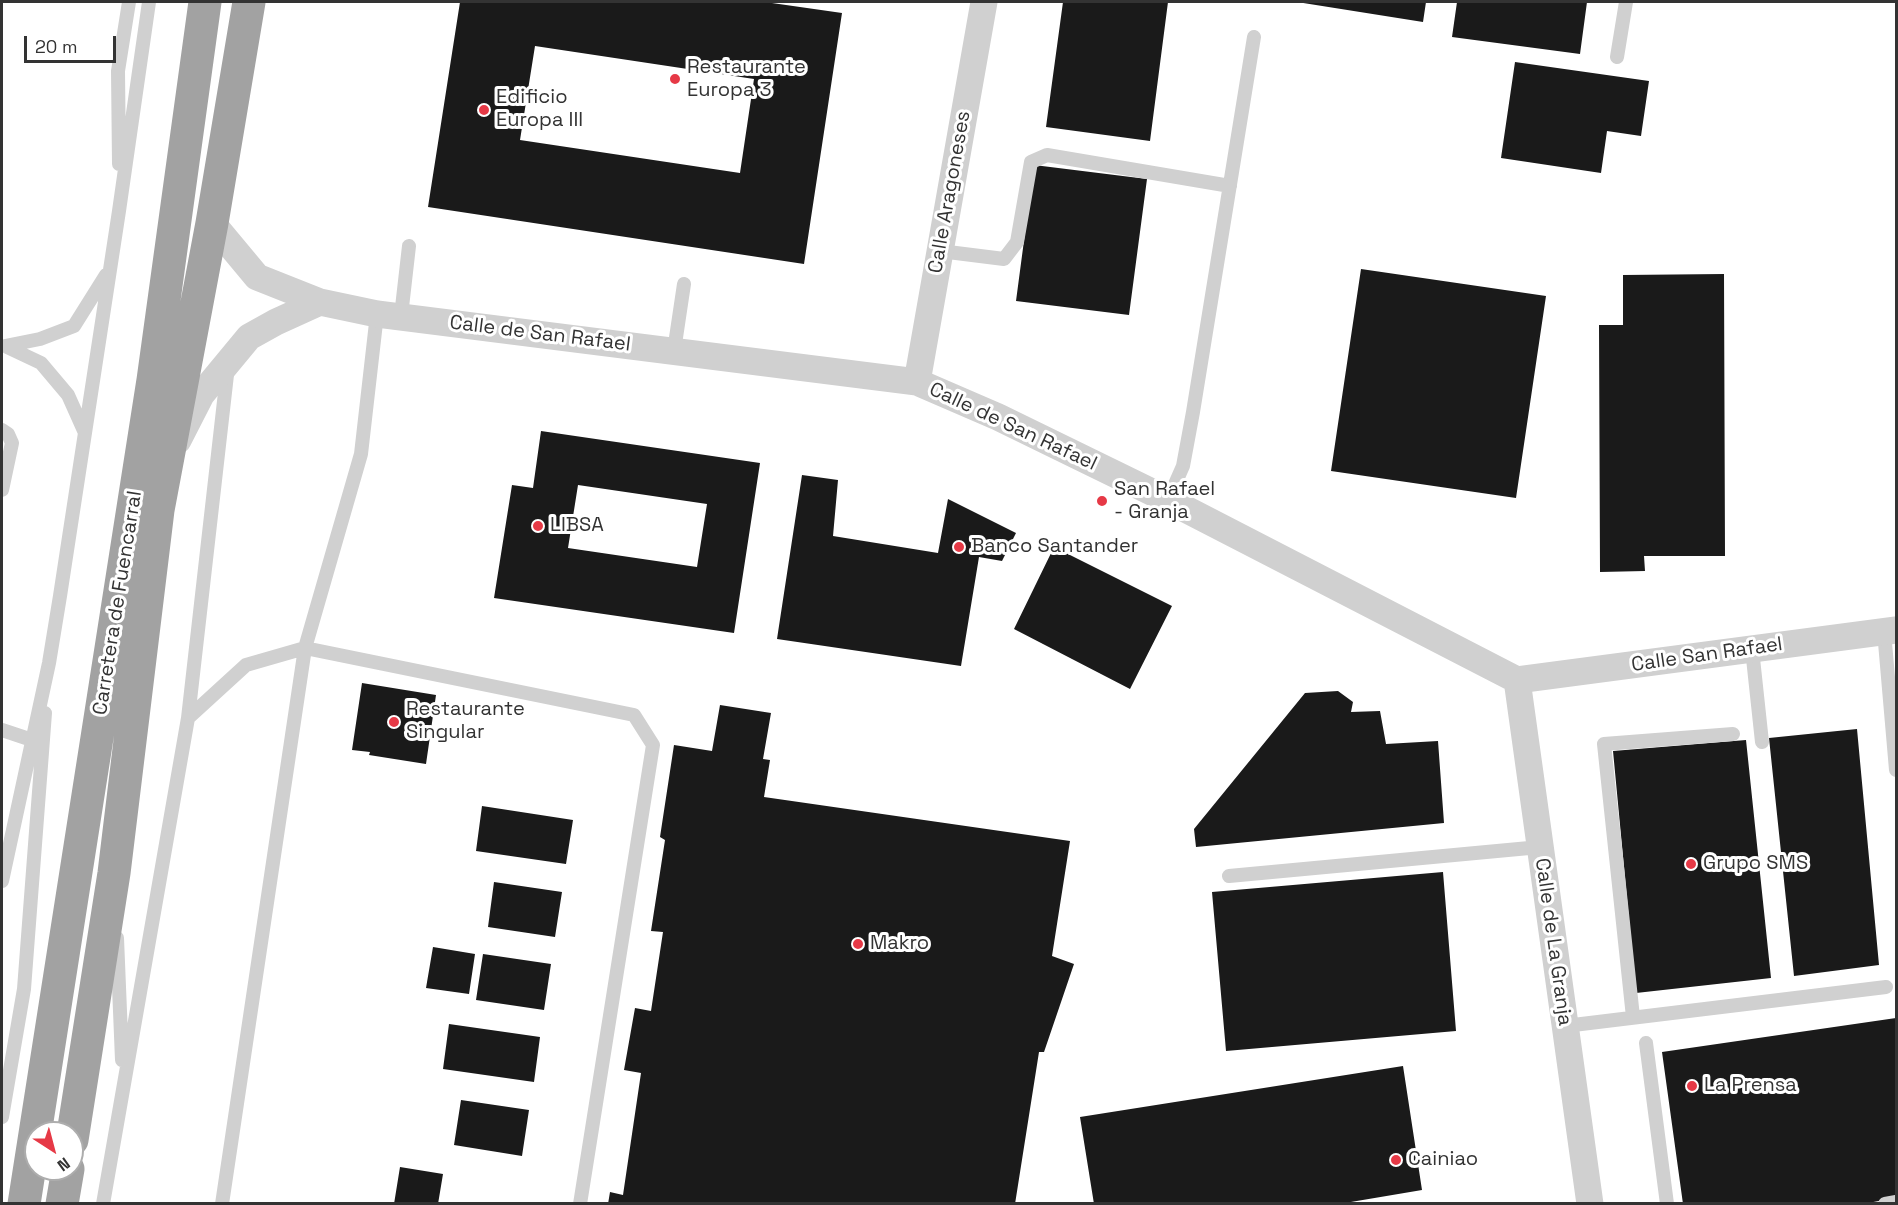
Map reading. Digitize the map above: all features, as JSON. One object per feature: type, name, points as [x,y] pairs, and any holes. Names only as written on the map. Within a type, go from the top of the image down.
[{"type":"highway","name":"Carretera de Fuencarral","points":[[24,1203],[153,380],[205,2]]},
{"type":"highway","name":"Carretera de Fuencarral","points":[[75,1121],[114,873],[164,480],[212,223],[249,2]]},
{"type":"highway","points":[[62,1203],[66,1181]]},
{"type":"street","name":"Calle Aragoneses","points":[[917,382],[984,2]]},
{"type":"street","name":"Calle de San Rafael","points":[[212,223],[257,277],[320,302],[389,315],[917,382],[998,417],[1168,501],[1517,680]]},
{"type":"street","points":[[164,480],[180,432],[201,395],[249,337],[320,302]]},
{"type":"street","name":"Calle San Rafael","points":[[1517,680],[1890,630]]},
{"type":"street","name":"Calle de La Granja","points":[[1517,680],[1590,1203]]},
{"type":"lane","points":[[119,211],[118,71],[129,2]]},
{"type":"lane","points":[[2,881],[49,663],[149,2]]},
{"type":"lane","points":[[1617,57],[1626,2]]},
{"type":"lane","points":[[1168,501],[1183,466],[1254,37]]},
{"type":"lane","points":[[940,251],[1004,259],[1017,242],[1031,162],[1047,155],[1230,186]]},
{"type":"lane","points":[[222,1203],[305,648],[361,454],[389,315],[409,246]]},
{"type":"lane","points":[[3,346],[40,339],[74,326],[110,268]]},
{"type":"lane","points":[[674,351],[684,284]]},
{"type":"lane","points":[[3,346],[41,363],[69,395],[85,433]]},
{"type":"lane","points":[[103,1203],[188,718],[229,361]]},
{"type":"lane","points":[[2,430],[8,434],[12,443],[2,490]]},
{"type":"lane","points":[[1890,630],[1896,770]]},
{"type":"lane","points":[[188,718],[246,665],[305,648],[634,715],[653,745],[580,1203]]},
{"type":"lane","points":[[1752,649],[1762,742]]},
{"type":"lane","points":[[2,1117],[24,989],[49,663]]},
{"type":"lane","points":[[2,730],[32,740]]},
{"type":"lane","points":[[1633,1017],[1604,744],[1733,734]]},
{"type":"lane","points":[[1229,876],[1540,848]]},
{"type":"lane","points":[[114,873],[124,1086]]},
{"type":"lane","points":[[1565,1026],[1886,987]]},
{"type":"lane","points":[[1646,1043],[1667,1203]]},
{"type":"lane","points":[[1885,1203],[1896,1202]]},
{"type":"building","name":"Edificio Europa III","points":[[460,2],[765,2],[842,13],[804,264],[428,207]],"holes":[[[535,46],[754,79],[740,173],[520,140]]]},
{"type":"building","points":[[1063,2],[1168,2],[1150,141],[1046,127]]},
{"type":"building","points":[[1297,2],[1426,2],[1423,22]]},
{"type":"building","points":[[1457,2],[1587,2],[1580,54],[1452,37]]},
{"type":"building","points":[[1515,62],[1649,81],[1641,136],[1607,131],[1601,173],[1501,158]]},
{"type":"building","points":[[1034,165],[1147,179],[1129,315],[1016,301]]},
{"type":"building","points":[[1361,269],[1546,296],[1516,498],[1331,471]]},
{"type":"building","points":[[1724,274],[1725,556],[1644,556],[1645,571],[1600,572],[1599,325],[1623,325],[1623,275]]},
{"type":"building","name":"LIBSA","points":[[541,431],[760,463],[734,633],[494,598],[512,485],[533,488]],"holes":[[[578,485],[707,504],[697,567],[568,548]]]},
{"type":"building","points":[[802,475],[838,480],[833,536],[938,553],[948,499],[1016,533],[1002,561],[979,557],[961,666],[777,639]]},
{"type":"building","points":[[1054,547],[1172,606],[1130,689],[1014,629]]},
{"type":"building","name":"Restaurante Singular","points":[[362,683],[436,695],[426,764],[352,750]]},
{"type":"building","points":[[1338,691],[1353,702],[1351,712],[1380,711],[1386,744],[1438,741],[1444,823],[1196,847],[1194,829],[1305,693]]},
{"type":"building","name":"Makro","points":[[720,705],[771,713],[763,759],[770,760],[764,797],[1070,841],[1052,956],[1074,964],[1044,1052],[1039,1052],[1015,1204],[608,1204],[610,1192],[623,1195],[641,1073],[624,1070],[635,1008],[651,1011],[663,932],[651,931],[665,840],[660,837],[674,745],[712,751]]},
{"type":"building","name":"Grupo SMS","points":[[1857,729],[1879,965],[1794,976],[1769,738]]},
{"type":"building","name":"Grupo SMS","points":[[1746,740],[1771,978],[1636,993],[1613,751]]},
{"type":"building","points":[[482,806],[573,820],[566,864],[476,851]]},
{"type":"building","points":[[1443,872],[1456,1031],[1226,1051],[1212,892]]},
{"type":"building","points":[[494,882],[562,892],[555,937],[488,927]]},
{"type":"building","points":[[433,947],[475,954],[469,994],[426,988]]},
{"type":"building","points":[[483,954],[551,964],[544,1010],[476,1000]]},
{"type":"building","points":[[1896,1018],[1896,1198],[1862,1204],[1683,1204],[1662,1052]]},
{"type":"building","points":[[449,1024],[540,1037],[534,1082],[443,1069]]},
{"type":"building","points":[[1403,1066],[1422,1190],[1339,1204],[1094,1204],[1080,1117]]},
{"type":"building","points":[[461,1100],[529,1110],[522,1156],[454,1145]]},
{"type":"building","points":[[400,1167],[443,1174],[438,1204],[394,1204]]},
{"type":"place","name":"Restaurante Europa 3","points":[[675,79]]},
{"type":"place","name":"Edificio Europa III","points":[[484,110]]},
{"type":"place","name":"San Rafael - Granja","points":[[1102,501]]},
{"type":"place","name":"LIBSA","points":[[538,526]]},
{"type":"place","name":"Banco Santander","points":[[959,547]]},
{"type":"place","name":"Restaurante Singular","points":[[394,722]]},
{"type":"place","name":"Grupo SMS","points":[[1691,864]]},
{"type":"place","name":"Makro","points":[[858,944]]},
{"type":"place","name":"La Prensa","points":[[1692,1086]]},
{"type":"place","name":"Cainiao","points":[[1396,1160]]}]
